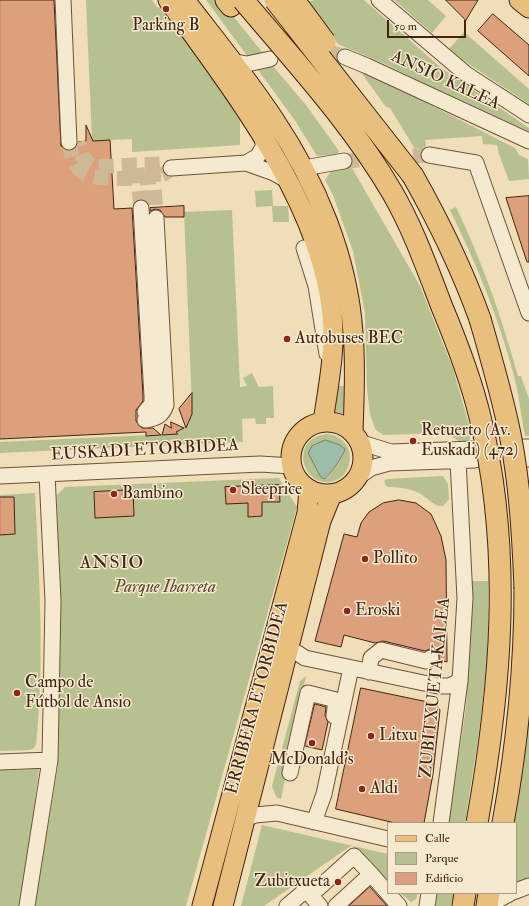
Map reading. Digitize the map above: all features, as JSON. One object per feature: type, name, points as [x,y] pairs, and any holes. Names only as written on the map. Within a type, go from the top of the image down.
[{"type":"highway","points":[[275,0],[413,176]]},
{"type":"highway","points":[[294,0],[367,98],[413,176],[453,253],[480,318],[502,400],[514,460],[523,545],[525,626],[521,694],[503,822]]},
{"type":"highway","points":[[234,2],[322,94],[369,157],[392,193],[413,234],[464,363],[480,418],[492,483],[499,547],[501,620],[496,693],[478,822]]},
{"type":"highway","points":[[462,906],[465,894]]},
{"type":"main road","points":[[168,0],[263,138],[290,182],[309,225],[328,286],[332,314],[333,341],[324,422]]},
{"type":"main road","points":[[185,0],[274,118],[304,168],[326,216],[345,279],[353,333],[356,438],[363,459],[358,477],[344,490],[332,494],[320,493],[310,489],[298,479],[292,466],[292,451],[298,437],[309,427],[324,422],[340,424],[356,438]]},
{"type":"main road","points":[[519,0],[529,8]]},
{"type":"main road","name":"ERRIBERA ETORBIDEA","points":[[202,906],[307,513],[310,489]]},
{"type":"main road","name":"ERRIBERA ETORBIDEA","points":[[222,906],[321,521],[332,494]]},
{"type":"street","points":[[63,0],[74,142],[72,0]]},
{"type":"street","points":[[379,0],[466,74],[529,115]]},
{"type":"street","name":"ANSIO KALEA","points":[[345,57],[375,69],[529,141]]},
{"type":"street","points":[[231,60],[247,64],[270,59]]},
{"type":"street","points":[[246,163],[258,156],[263,147],[263,138]]},
{"type":"street","points":[[429,155],[476,164],[529,313]]},
{"type":"street","points":[[304,168],[344,161]]},
{"type":"street","points":[[171,168],[246,163],[274,173],[290,182]]},
{"type":"street","points":[[141,208],[152,396],[152,404],[145,416],[159,416],[163,413],[166,404],[156,218]]},
{"type":"street","points":[[304,248],[316,286],[329,380]]},
{"type":"street","points":[[356,438],[391,452],[475,455],[458,460],[389,463],[371,468],[358,477]]},
{"type":"street","name":"ZUBITXUETA KALEA","points":[[441,822],[460,681],[466,598],[471,577],[468,528],[458,460]]},
{"type":"street","name":"EUSKADI ETORBIDEA","points":[[0,476],[260,464],[292,466]]},
{"type":"street","points":[[27,906],[50,760],[53,601],[47,474]]},
{"type":"street","points":[[288,646],[305,658],[442,687],[460,681]]},
{"type":"street","points":[[369,672],[372,658],[381,650],[426,661],[431,658]]},
{"type":"street","points":[[314,822],[320,810],[337,734],[350,704],[351,668]]},
{"type":"street","points":[[442,687],[457,703]]},
{"type":"street","points":[[290,773],[308,693],[336,700],[334,719],[337,734]]},
{"type":"street","points":[[0,762],[50,760]]},
{"type":"street","points":[[245,819],[255,815],[277,813],[387,839]]},
{"type":"street","points":[[287,906],[306,890],[316,901],[354,856],[387,892]]},
{"type":"street","points":[[336,906],[371,874]]},
{"type":"street","points":[[517,891],[529,886]]},
{"type":"street","points":[[389,894],[400,906]]},
{"type":"street","points":[[427,906],[429,894]]},
{"type":"street","points":[[501,898],[510,894]]},
{"type":"green space","points":[[86,0],[152,0],[158,8],[164,4],[240,114],[240,145],[132,152],[132,139],[92,141]]},
{"type":"green space","points":[[206,0],[220,0],[263,53],[248,57]]},
{"type":"green space","points":[[314,0],[364,0],[439,66],[529,128],[529,136],[385,64],[338,44],[308,2]]},
{"type":"green space","points":[[394,0],[428,0],[446,16],[432,33]]},
{"type":"green space","points":[[464,32],[529,89],[529,104],[449,49]]},
{"type":"green space","points":[[272,65],[306,105],[339,151],[337,154],[317,156],[294,119],[258,70]]},
{"type":"green space","points":[[358,68],[515,148],[519,155],[528,159],[529,179],[509,181],[497,145],[483,144],[482,136],[425,140],[426,147],[415,149],[390,108],[386,107]]},
{"type":"green space","points":[[342,168],[352,168],[420,286],[453,369],[469,425],[470,441],[460,442],[447,433],[383,435],[375,429],[370,414],[367,389],[365,313],[353,251],[333,195],[325,180],[331,171]]},
{"type":"green space","points":[[272,190],[273,206],[288,206],[289,222],[273,222],[272,206],[256,207],[255,191]]},
{"type":"green space","points":[[456,207],[483,269],[505,332],[518,376],[521,376],[529,399],[529,436],[525,436],[514,376],[494,312],[469,250],[450,210]]},
{"type":"green space","points":[[232,210],[240,387],[247,386],[243,378],[252,373],[259,387],[273,386],[274,418],[266,418],[266,424],[256,424],[255,418],[242,419],[243,442],[0,453],[0,442],[172,434],[181,430],[187,424],[191,416],[192,407],[184,212]]},
{"type":"green space","points":[[337,386],[348,386],[346,415],[334,411]]},
{"type":"green space","points":[[327,434],[340,439],[345,443],[350,455],[350,461],[344,475],[332,482],[321,481],[312,476],[306,467],[303,457],[305,447],[313,439]],"holes":[[[328,441],[344,447],[340,459],[329,476],[327,478],[320,476],[308,453],[314,444]]]},
{"type":"green space","points":[[443,476],[448,484],[449,499],[443,506],[436,505],[415,491],[403,488],[387,487],[384,481],[387,479]]},
{"type":"green space","name":"Parque Ibarreta","points":[[279,478],[297,507],[186,906],[35,906],[58,766],[60,602],[57,495],[65,487]]},
{"type":"green space","points":[[35,493],[41,650],[39,714],[36,745],[33,749],[29,750],[0,751],[0,495]]},
{"type":"green space","points":[[468,581],[488,581],[486,666],[479,733],[465,822],[449,822],[466,707],[469,652]]},
{"type":"green space","points":[[306,676],[281,799],[276,797],[272,786],[300,681]]},
{"type":"green space","points":[[529,708],[529,882],[517,887],[517,822],[512,822]]},
{"type":"green space","points":[[39,769],[26,872],[19,906],[0,906],[0,770]]},
{"type":"green space","points":[[262,825],[351,846],[264,906],[241,906]]},
{"type":"green space","points":[[353,846],[387,854],[387,880]]},
{"type":"green space","points":[[401,894],[418,894],[416,899],[411,902]]},
{"type":"green space","points":[[436,894],[454,894],[451,906],[433,906]]},
{"type":"shaded area","points":[[326,440],[340,445],[345,449],[336,465],[324,479],[320,476],[308,453],[312,446]]},
{"type":"building","points":[[0,0],[54,0],[61,146],[70,151],[77,146],[78,142],[86,141],[86,125],[93,141],[110,140],[114,209],[132,208],[143,396],[143,401],[136,410],[136,421],[142,428],[153,428],[161,435],[146,436],[146,432],[0,439]]},
{"type":"building","points":[[446,0],[478,0],[466,20]]},
{"type":"building","points":[[493,14],[529,45],[529,76],[478,31]]},
{"type":"building","points":[[529,196],[529,262],[527,262],[506,198]]},
{"type":"building","points":[[184,206],[184,217],[165,217],[160,210],[155,209],[150,211],[150,208]]},
{"type":"building","points":[[192,393],[192,414],[186,428],[179,409]]},
{"type":"building","points":[[171,422],[184,428],[176,432],[178,434],[162,435],[165,424],[171,428]]},
{"type":"building","points":[[279,485],[280,502],[262,502],[262,516],[248,517],[248,503],[226,504],[225,487]]},
{"type":"building","points":[[133,490],[134,516],[95,518],[94,492]]},
{"type":"building","points":[[0,497],[14,497],[15,534],[0,535]]},
{"type":"building","points":[[399,500],[416,503],[431,514],[441,536],[446,560],[447,662],[439,660],[439,654],[435,650],[430,649],[425,651],[383,641],[375,643],[344,635],[341,647],[315,641],[344,534],[357,537],[361,523],[369,512],[383,503]]},
{"type":"building","points":[[361,688],[436,705],[440,710],[433,774],[424,822],[391,822],[336,809]]},
{"type":"building","points":[[315,704],[326,707],[325,715],[328,722],[322,750],[305,746]]},
{"type":"building","points":[[370,887],[387,906],[349,906]]},
{"type":"tunnel","points":[[282,57],[324,50],[345,57]]},
{"type":"tunnel","points":[[69,142],[74,162],[80,169],[93,177],[125,178],[156,176],[166,173],[171,168],[162,164],[94,167],[84,160],[78,142]]},
{"type":"tunnel","points":[[344,161],[429,155]]},
{"type":"tunnel","points":[[153,167],[156,218]]},
{"type":"tunnel","points":[[137,168],[141,208]]},
{"type":"place","name":"Parking B","points":[[166,9]]},
{"type":"place","name":"Autobuses BEC","points":[[287,339]]},
{"type":"place","name":"Retuerto (Av. Euskadi) (472)","points":[[413,441]]},
{"type":"place","name":"Sleeprice","points":[[233,490]]},
{"type":"place","name":"Bambino","points":[[114,494]]},
{"type":"place","name":"Pollito","points":[[365,559]]},
{"type":"place","name":"Eroski","points":[[347,611]]},
{"type":"place","name":"Campo de Fútbol de Ansio","points":[[17,693]]},
{"type":"place","name":"Litxu","points":[[371,736]]},
{"type":"place","name":"McDonald's","points":[[312,743]]},
{"type":"place","name":"Aldi","points":[[362,789]]},
{"type":"place","name":"Zubitxueta","points":[[338,882]]},
{"type":"district","name":"ANSIO","points":[[112,564]]}]
